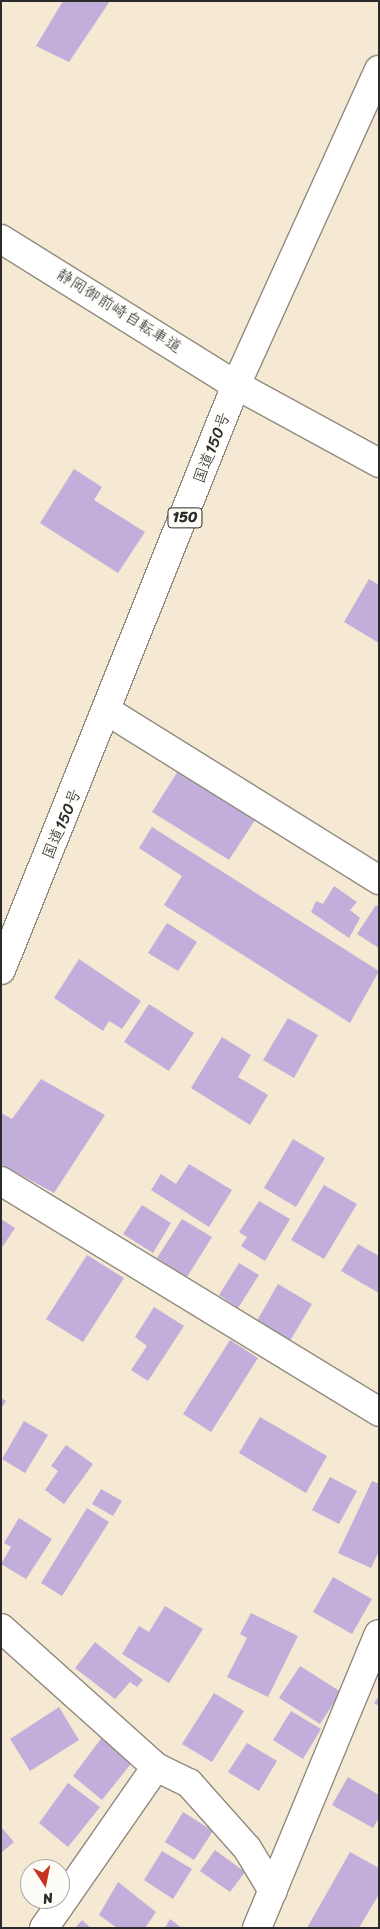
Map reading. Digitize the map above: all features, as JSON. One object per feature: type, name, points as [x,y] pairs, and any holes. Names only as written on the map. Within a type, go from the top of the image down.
[{"type":"main road","name":"国道150号","points":[[1,970],[109,712],[236,385],[379,70]]},
{"type":"main road","name":"静岡御前崎自転車道","points":[[1,239],[236,385],[379,463]]},
{"type":"main road","points":[[109,712],[379,880]]},
{"type":"main road","points":[[1,1181],[379,1412]]},
{"type":"main road","points":[[258,1927],[379,1634]]},
{"type":"main road","points":[[5,1638],[156,1768],[189,1783],[247,1848],[273,1891]]},
{"type":"main road","points":[[44,1928],[156,1768]]},
{"type":"building","points":[[63,1],[110,1],[69,62],[36,46]]},
{"type":"building","points":[[74,469],[102,487],[94,500],[145,532],[118,573],[40,523]]},
{"type":"building","points":[[369,579],[379,585],[379,643],[344,622]]},
{"type":"building","points":[[178,771],[255,820],[229,860],[152,812]]},
{"type":"building","points":[[152,827],[379,971],[350,1023],[164,905],[182,876],[139,848]]},
{"type":"building","points":[[334,886],[357,902],[350,910],[360,918],[349,938],[311,912],[316,901],[323,904]]},
{"type":"building","points":[[376,905],[379,907],[379,948],[357,934]]},
{"type":"building","points":[[167,923],[197,942],[178,971],[148,953]]},
{"type":"building","points":[[79,959],[141,1001],[122,1029],[109,1021],[103,1031],[54,998]]},
{"type":"building","points":[[149,1004],[194,1033],[169,1071],[124,1042]]},
{"type":"building","points":[[288,1018],[318,1035],[294,1078],[263,1060]]},
{"type":"building","points":[[222,1037],[251,1055],[238,1077],[268,1095],[250,1125],[191,1088]]},
{"type":"building","points":[[41,1079],[105,1115],[54,1193],[1,1164],[1,1113],[12,1119]]},
{"type":"building","points":[[293,1139],[325,1158],[296,1207],[264,1188]]},
{"type":"building","points":[[189,1164],[232,1190],[209,1227],[151,1190],[161,1174],[176,1184]]},
{"type":"building","points":[[324,1185],[357,1204],[324,1259],[291,1240]]},
{"type":"building","points":[[259,1201],[290,1219],[265,1261],[241,1246],[247,1237],[239,1232]]},
{"type":"building","points":[[142,1205],[171,1223],[153,1253],[123,1234]]},
{"type":"building","points":[[1,1219],[15,1228],[1,1249]]},
{"type":"building","points":[[182,1219],[212,1237],[187,1277],[157,1258]]},
{"type":"building","points":[[358,1244],[379,1256],[379,1293],[341,1271]]},
{"type":"building","points":[[87,1255],[124,1278],[83,1342],[46,1319]]},
{"type":"building","points":[[239,1263],[259,1275],[238,1308],[219,1295]]},
{"type":"building","points":[[278,1284],[312,1304],[287,1346],[254,1326]]},
{"type":"building","points":[[154,1307],[184,1326],[148,1381],[131,1370],[147,1346],[135,1337]]},
{"type":"building","points":[[230,1340],[258,1358],[211,1432],[183,1414]]},
{"type":"building","points":[[1,1398],[6,1401],[1,1409]]},
{"type":"building","points":[[260,1417],[327,1456],[306,1493],[239,1453]]},
{"type":"building","points":[[24,1421],[48,1435],[25,1473],[2,1459]]},
{"type":"building","points":[[66,1445],[93,1464],[64,1504],[45,1490],[58,1471],[51,1466]]},
{"type":"building","points":[[330,1477],[357,1491],[339,1524],[312,1510]]},
{"type":"building","points":[[372,1481],[379,1484],[379,1551],[371,1568],[338,1553]]},
{"type":"building","points":[[101,1489],[122,1501],[113,1516],[92,1504]]},
{"type":"building","points":[[87,1508],[109,1522],[62,1596],[41,1583]]},
{"type":"building","points":[[19,1518],[52,1539],[26,1579],[1,1564],[11,1547],[4,1543]]},
{"type":"building","points":[[333,1577],[372,1599],[352,1634],[313,1612]]},
{"type":"building","points":[[165,1606],[203,1629],[169,1683],[122,1654],[139,1626],[149,1632]]},
{"type":"building","points":[[251,1613],[298,1636],[268,1697],[227,1677],[247,1638],[240,1634]]},
{"type":"building","points":[[95,1642],[143,1680],[137,1687],[130,1682],[115,1699],[75,1668]]},
{"type":"building","points":[[300,1666],[341,1692],[320,1724],[279,1698]]},
{"type":"building","points":[[214,1693],[244,1711],[212,1762],[182,1744]]},
{"type":"building","points":[[379,1696],[379,1706],[374,1703]]},
{"type":"building","points":[[59,1707],[79,1740],[30,1771],[10,1739]]},
{"type":"building","points":[[291,1711],[321,1729],[303,1759],[273,1740]]},
{"type":"building","points":[[103,1736],[134,1760],[102,1800],[73,1776]]},
{"type":"building","points":[[247,1743],[277,1761],[259,1791],[228,1772]]},
{"type":"building","points":[[348,1777],[379,1795],[379,1818],[373,1828],[332,1805]]},
{"type":"building","points":[[68,1783],[100,1807],[68,1847],[39,1823]]},
{"type":"building","points":[[183,1812],[213,1831],[194,1860],[165,1842]]},
{"type":"building","points":[[1,1827],[14,1842],[1,1853]]},
{"type":"building","points":[[215,1850],[245,1872],[230,1892],[200,1871]]},
{"type":"building","points":[[162,1851],[192,1869],[173,1899],[144,1880]]},
{"type":"building","points":[[350,1852],[379,1868],[379,1894],[359,1928],[307,1928]]},
{"type":"building","points":[[118,1882],[156,1912],[145,1928],[117,1928],[99,1915]]},
{"type":"building","points":[[170,1919],[182,1928],[165,1928]]},
{"type":"building","points":[[82,1920],[91,1928],[75,1928]]}]
